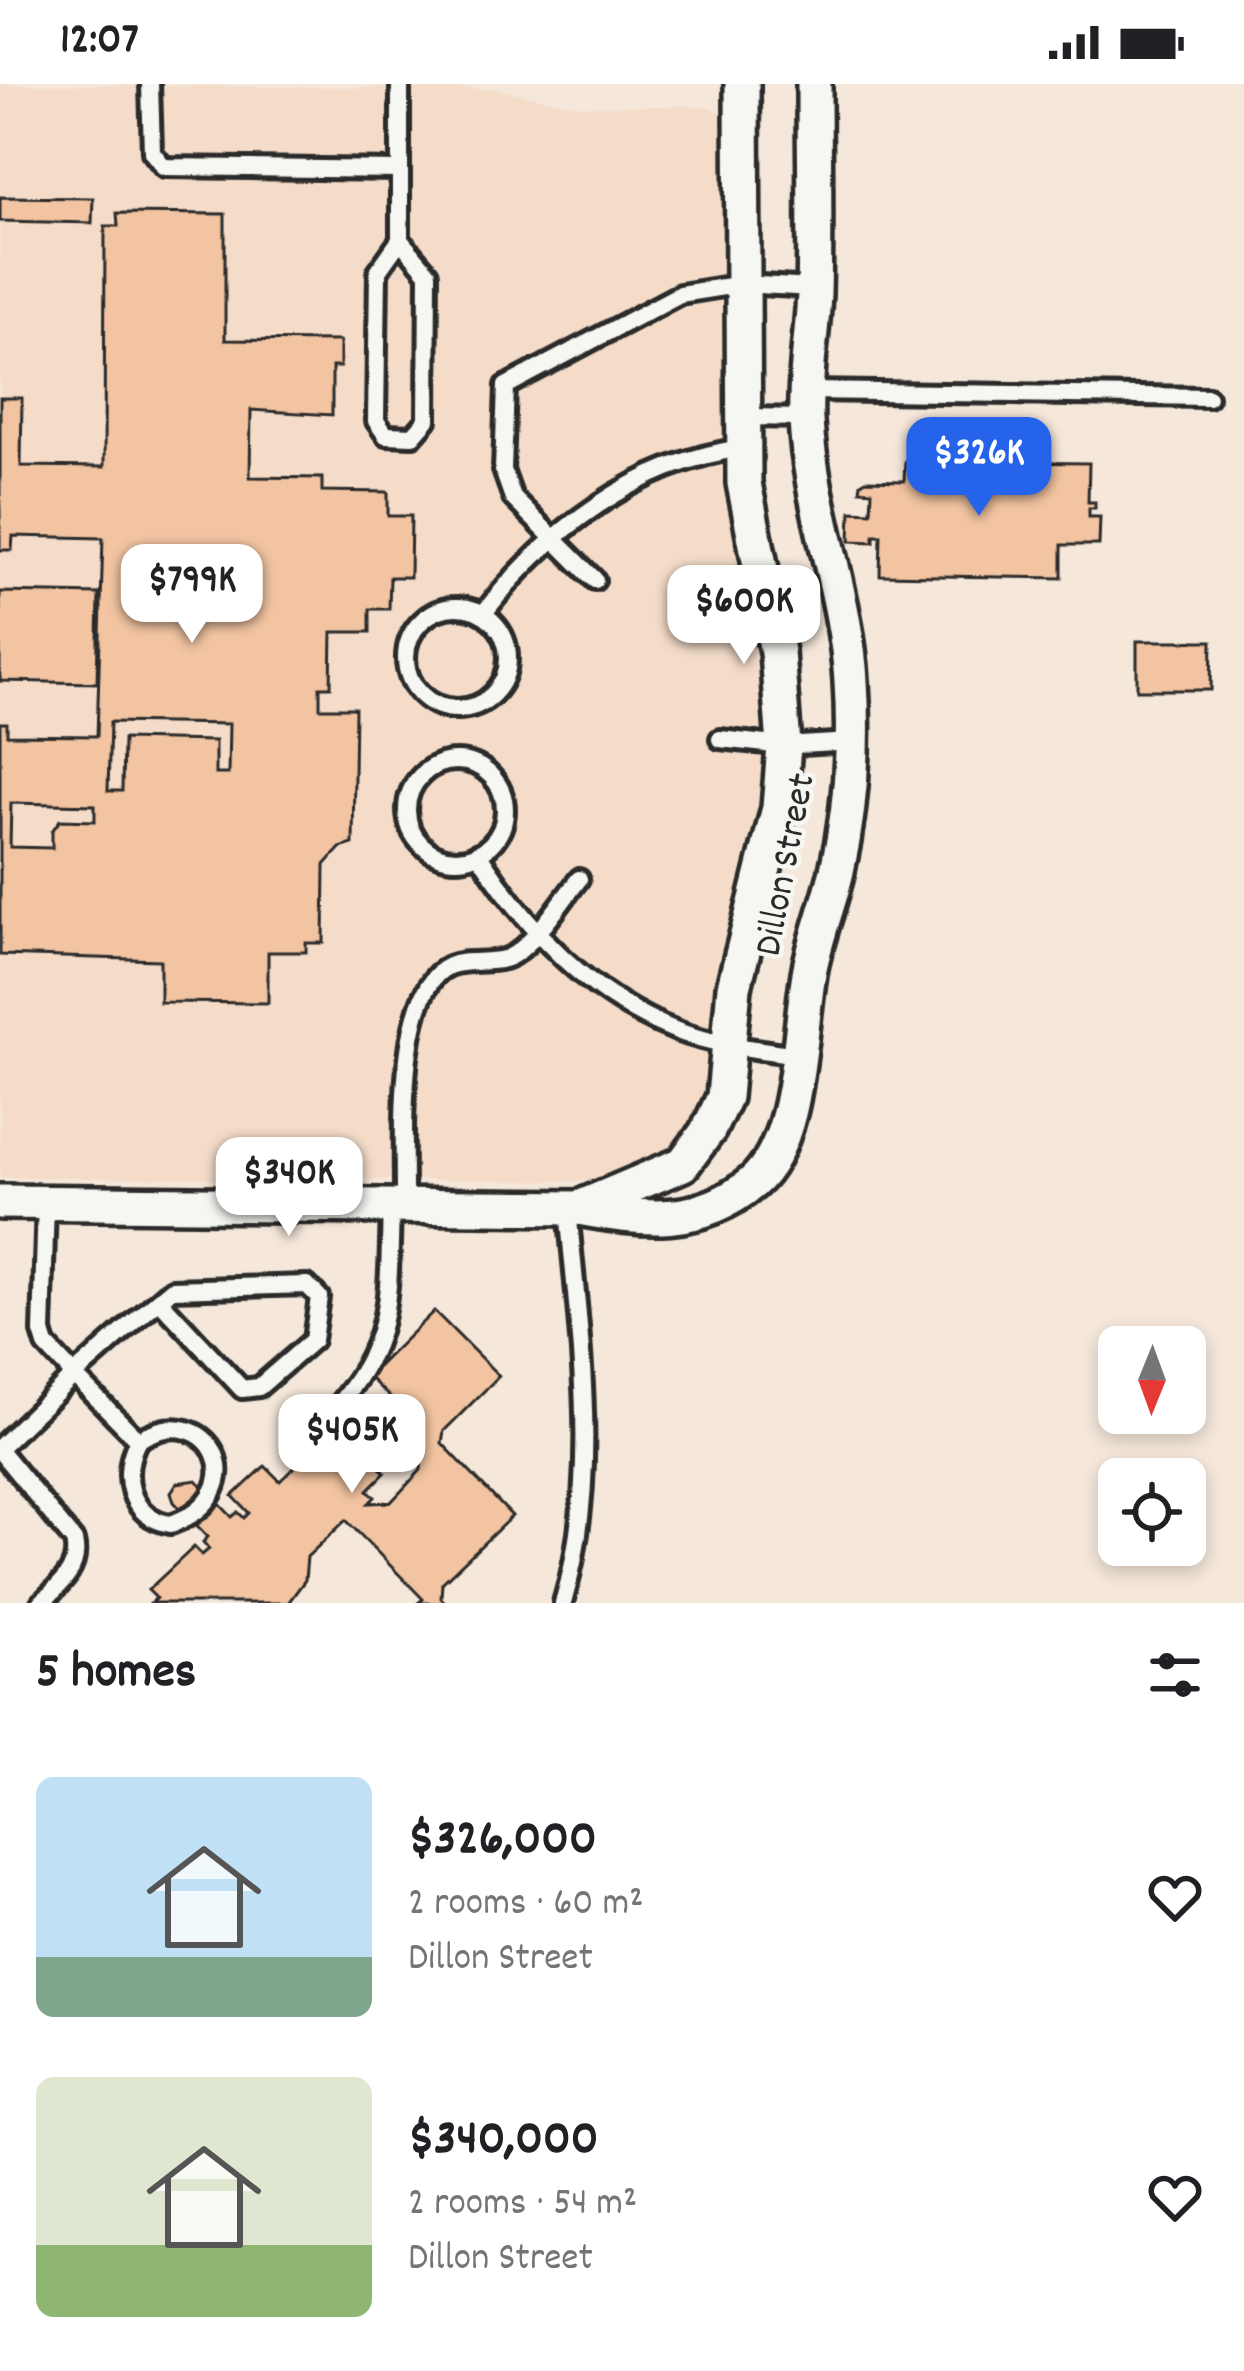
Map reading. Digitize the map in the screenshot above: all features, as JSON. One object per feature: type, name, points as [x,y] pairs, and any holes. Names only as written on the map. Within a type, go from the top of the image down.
[{"type":"street","name":"Dillon Street","points":[[574,1208],[683,1164],[709,1129],[724,1097],[734,987],[779,808],[784,746],[777,652],[744,483],[742,84]]},
{"type":"street","name":"Dillon Street","points":[[0,1202],[574,1208],[635,1218],[687,1217],[725,1202],[756,1180],[778,1148],[792,1109],[811,963],[849,805],[851,678],[841,608],[817,511],[807,404],[814,288],[814,84]]},
{"type":"lane","points":[[150,84],[152,152],[164,167],[400,170]]},
{"type":"lane","points":[[400,84],[400,240],[378,271],[376,421],[386,435],[413,436],[427,420],[428,273],[400,240]]},
{"type":"lane","points":[[595,580],[513,498],[503,470],[506,386],[680,294],[742,284],[814,288]]},
{"type":"lane","points":[[482,614],[515,572],[552,538],[652,472],[807,404],[1208,397]]},
{"type":"lane","points":[[467,608],[482,614],[505,639],[506,674],[498,689],[470,708],[436,705],[411,682],[406,650],[411,634],[435,612],[467,608]]},
{"type":"lane","points":[[720,739],[784,746],[852,742]]},
{"type":"lane","points":[[472,763],[488,772],[500,788],[505,806],[502,825],[493,842],[478,853],[459,859],[440,856],[423,847],[412,832],[406,813],[409,794],[418,778],[434,766],[472,763]]},
{"type":"lane","points":[[478,853],[537,933],[593,985],[680,1032],[796,1055]]},
{"type":"lane","points":[[318,1428],[353,1389],[382,1333],[398,1205],[410,1035],[432,977],[450,965],[508,959],[537,933],[579,879]]},
{"type":"lane","points":[[46,1202],[42,1331],[46,1345],[138,1440]]},
{"type":"lane","points":[[563,1603],[579,1538],[584,1480],[574,1208]]},
{"type":"lane","points":[[40,1603],[74,1564],[74,1541],[0,1449],[74,1375],[159,1300],[179,1286],[307,1286],[319,1297],[313,1340],[259,1387],[242,1389],[159,1300]]},
{"type":"lane","points":[[172,1427],[200,1435],[217,1457],[220,1470],[213,1497],[188,1519],[171,1525],[149,1516],[130,1491],[126,1475],[138,1440],[172,1427]]},
{"type":"shaded area","points":[[0,84],[494,89],[582,106],[688,106],[726,115],[769,763],[713,1097],[695,1137],[659,1164],[590,1181],[0,1177]]},
{"type":"building","points":[[0,197],[93,198],[92,223],[0,221]]},
{"type":"building","points":[[117,213],[225,214],[225,340],[340,341],[340,367],[332,367],[332,415],[251,410],[250,477],[322,478],[322,491],[388,492],[388,516],[411,516],[410,577],[390,577],[389,609],[370,609],[370,632],[332,632],[331,687],[320,687],[320,708],[355,708],[353,844],[340,848],[325,865],[324,943],[306,943],[306,952],[268,952],[268,1003],[160,1002],[160,960],[0,955],[0,723],[7,723],[7,735],[97,736],[103,538],[13,536],[12,550],[0,550],[0,398],[22,398],[21,466],[104,467],[105,226],[118,226]],"holes":[[[110,722],[229,724],[228,774],[215,774],[215,741],[123,739],[122,791],[108,791]],[[11,803],[95,805],[95,821],[60,820],[52,831],[52,848],[10,847]]]},
{"type":"building","points":[[905,461],[1089,463],[1088,502],[1095,502],[1095,508],[1089,508],[1089,517],[1100,517],[1099,545],[1062,545],[1062,578],[880,575],[881,535],[874,535],[874,542],[850,541],[851,511],[871,512],[872,491],[860,490],[861,483],[904,481]]},
{"type":"building","points":[[0,592],[99,594],[97,683],[0,681]]},
{"type":"building","points":[[1137,641],[1212,641],[1211,690],[1137,690]]},
{"type":"building","points":[[434,1311],[499,1376],[444,1431],[442,1443],[512,1516],[442,1583],[441,1598],[446,1603],[418,1603],[423,1599],[346,1520],[307,1557],[305,1580],[288,1603],[151,1603],[156,1598],[148,1590],[194,1547],[202,1555],[209,1549],[203,1542],[208,1537],[174,1502],[171,1492],[177,1483],[197,1480],[232,1517],[238,1512],[244,1518],[249,1513],[233,1496],[265,1466],[280,1481],[321,1441],[336,1457],[354,1440],[385,1473],[368,1490],[375,1497],[369,1503],[391,1502],[421,1470],[423,1430],[368,1376]]}]
